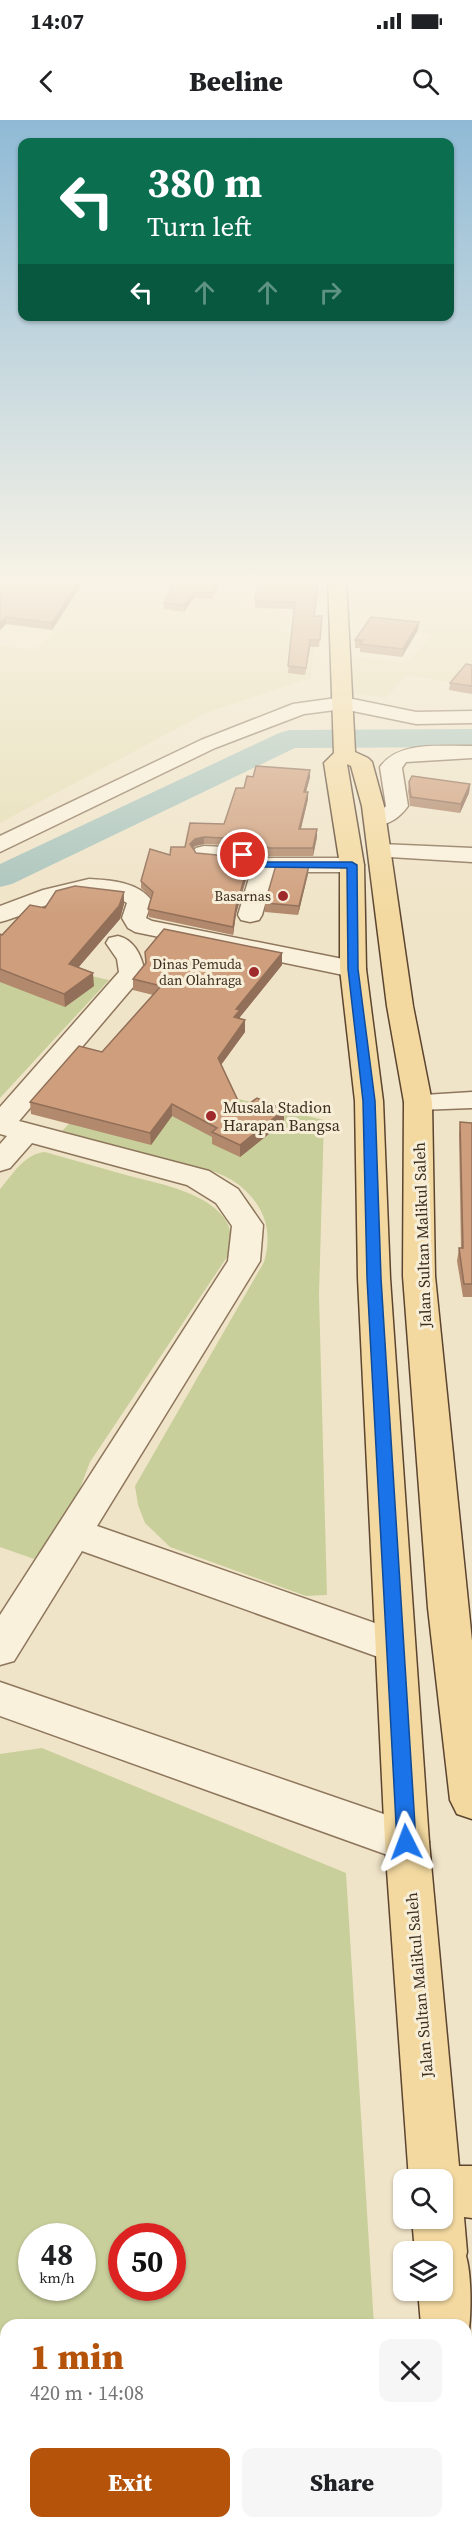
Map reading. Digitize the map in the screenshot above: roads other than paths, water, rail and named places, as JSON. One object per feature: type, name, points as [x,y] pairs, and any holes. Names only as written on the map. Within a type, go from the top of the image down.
[{"type":"main road","name":"Jalan Sultan Malikul Saleh","points":[[342,690],[345,753],[335,763],[366,858],[400,1006],[418,1108],[419,1276],[460,1607],[472,1800]]},
{"type":"main road","name":"Jalan Sultan Malikul Saleh","points":[[345,753],[361,762],[375,819],[366,858],[353,969],[369,1101],[374,1278],[406,1842],[434,2169]]},
{"type":"main road","points":[[357,1006],[400,1006]]},
{"type":"main road","points":[[374,1278],[419,1276]]},
{"type":"main road","points":[[453,2191],[472,2192]]},
{"type":"main road","points":[[446,2301],[447,2319]]},
{"type":"street","points":[[0,845],[207,744],[300,708],[416,718],[472,717]]},
{"type":"street","points":[[375,819],[390,815],[397,807],[391,767],[399,758],[408,755],[472,752]]},
{"type":"street","points":[[204,853],[243,855],[264,865],[366,858],[472,855]]},
{"type":"street","points":[[250,915],[264,865]]},
{"type":"street","points":[[0,915],[68,889],[90,885],[109,887],[131,893],[140,901],[134,918],[144,927],[353,969]]},
{"type":"street","points":[[0,1162],[9,1128],[132,973],[130,958],[118,943]]},
{"type":"street","points":[[418,1108],[472,1100]]},
{"type":"street","points":[[418,1108],[472,1111]]},
{"type":"street","points":[[0,1649],[244,1262],[248,1225],[227,1196],[198,1178],[9,1128]]},
{"type":"street","points":[[74,1533],[395,1647]]},
{"type":"street","points":[[0,1699],[406,1842]]},
{"type":"waterway","points":[[0,877],[290,739],[472,738]]},
{"type":"place","name":"Basarnas","points":[[283,896]]},
{"type":"place","name":"Dinas Pemuda dan Olahraga","points":[[254,972]]},
{"type":"place","name":"Musala Stadion Harapan Bangsa","points":[[211,1116]]}]
